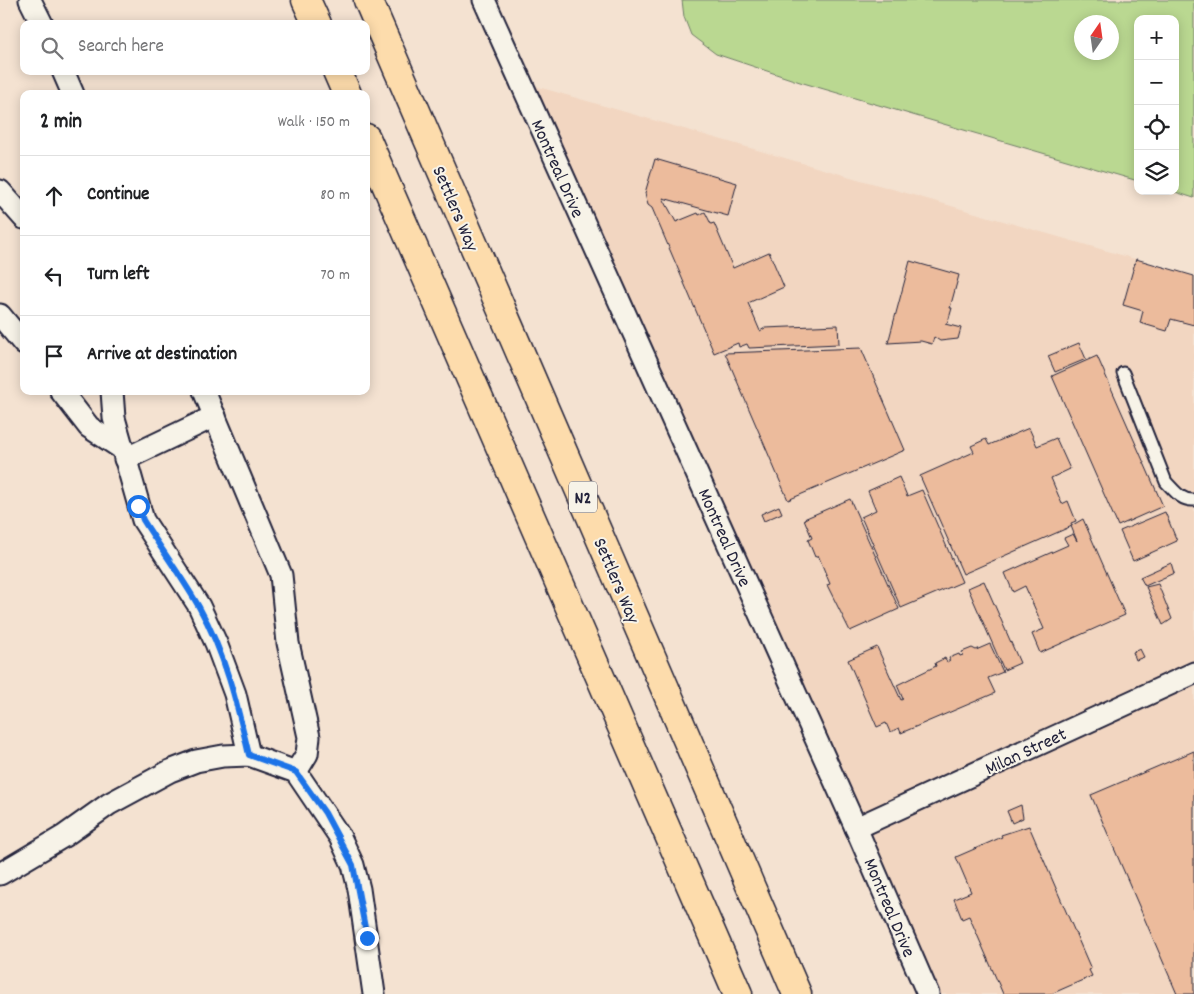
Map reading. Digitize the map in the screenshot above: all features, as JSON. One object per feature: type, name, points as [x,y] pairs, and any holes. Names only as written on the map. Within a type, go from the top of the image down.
[{"type":"highway","points":[[306,0],[315,20]]},
{"type":"highway","name":"Settlers Way","points":[[368,0],[798,994]]},
{"type":"highway","points":[[339,75],[345,90]]},
{"type":"highway","points":[[370,147],[738,994]]},
{"type":"street","points":[[30,0],[40,20]]},
{"type":"street","name":"Montreal Drive","points":[[484,0],[856,828],[928,994]]},
{"type":"street","points":[[65,75],[72,90]]},
{"type":"street","points":[[0,191],[20,214]]},
{"type":"street","points":[[0,315],[20,339]]},
{"type":"street","points":[[65,395],[89,427],[123,454]]},
{"type":"street","points":[[112,395],[114,418],[143,520],[199,606],[216,642],[235,694],[249,755]]},
{"type":"street","points":[[206,395],[281,575],[288,644],[309,736],[309,749],[296,772]]},
{"type":"street","points":[[123,454],[215,416]]},
{"type":"street","name":"Milan Street","points":[[856,828],[1194,673]]},
{"type":"street","points":[[0,874],[64,836],[109,804],[170,770],[196,761],[223,756],[249,755],[296,772],[325,813],[353,865],[364,920],[374,994]]},
{"type":"lane","points":[[1123,373],[1166,482],[1177,494],[1188,501],[1194,500]]},
{"type":"shaded area","points":[[521,82],[1194,276],[1194,994],[928,994]]},
{"type":"green space","points":[[682,0],[1194,0],[1194,198],[1179,193],[1179,15],[1134,15],[1134,180],[800,82],[716,54],[691,35],[684,17]]},
{"type":"building","points":[[655,159],[737,183],[728,216],[663,198],[676,222],[705,212],[711,224],[714,223],[733,268],[769,252],[784,287],[748,303],[760,331],[765,328],[838,325],[839,344],[749,348],[747,344],[739,347],[738,343],[714,353],[652,208],[648,205],[645,193]]},
{"type":"building","points":[[1136,259],[1194,276],[1194,325],[1171,319],[1167,331],[1140,323],[1143,311],[1123,305]]},
{"type":"building","points":[[910,261],[959,275],[948,322],[945,324],[961,328],[958,339],[940,341],[934,337],[932,344],[921,341],[888,343]]},
{"type":"building","points":[[1079,343],[1086,359],[1055,372],[1048,356]]},
{"type":"building","points":[[861,348],[905,450],[788,500],[725,353]]},
{"type":"building","points":[[1097,356],[1163,506],[1118,526],[1052,376]]},
{"type":"building","points":[[1029,428],[1037,446],[1056,438],[1070,469],[1051,478],[1062,504],[1068,501],[1076,521],[1071,523],[1072,526],[963,574],[920,476],[974,452],[971,446],[986,439],[989,445]]},
{"type":"building","points":[[899,477],[907,496],[922,490],[962,582],[901,608],[861,517],[876,510],[868,491]]},
{"type":"building","points":[[850,499],[899,609],[850,631],[827,585],[830,584],[818,555],[815,557],[808,540],[812,538],[804,519]]},
{"type":"building","points":[[779,506],[782,513],[764,521],[761,514]]},
{"type":"building","points":[[1165,512],[1177,541],[1133,561],[1120,531]]},
{"type":"building","points":[[1083,519],[1125,615],[1040,653],[1032,634],[1044,629],[1025,586],[1013,592],[1005,573],[1068,545],[1064,538],[1073,534],[1077,541],[1071,526]]},
{"type":"building","points":[[1171,563],[1174,573],[1145,586],[1140,577]]},
{"type":"building","points":[[984,581],[1020,663],[1004,670],[968,588]]},
{"type":"building","points":[[1158,584],[1172,619],[1163,625],[1146,587]]},
{"type":"building","points":[[990,644],[1003,672],[988,678],[995,693],[901,733],[899,728],[890,732],[886,723],[877,727],[848,660],[877,647],[901,700],[903,699],[897,685],[936,666],[935,663],[945,658],[947,662],[950,660],[949,658],[959,654],[960,656],[963,655],[962,652],[972,648],[976,650]]},
{"type":"building","points":[[1140,649],[1144,657],[1136,660],[1133,652]]},
{"type":"building","points":[[1194,751],[1194,994],[1177,994],[1091,795]]},
{"type":"building","points":[[1021,805],[1023,818],[1012,823],[1007,811]]},
{"type":"building","points":[[1029,826],[1091,969],[1089,970],[1092,976],[1051,994],[1003,994],[969,916],[962,919],[954,899],[971,892],[956,857],[1002,837],[1001,835]]},
{"type":"route","points":[[138,506],[143,520],[199,606],[216,642],[235,694],[249,755],[296,772],[340,837],[353,865],[359,888],[367,938]]}]
